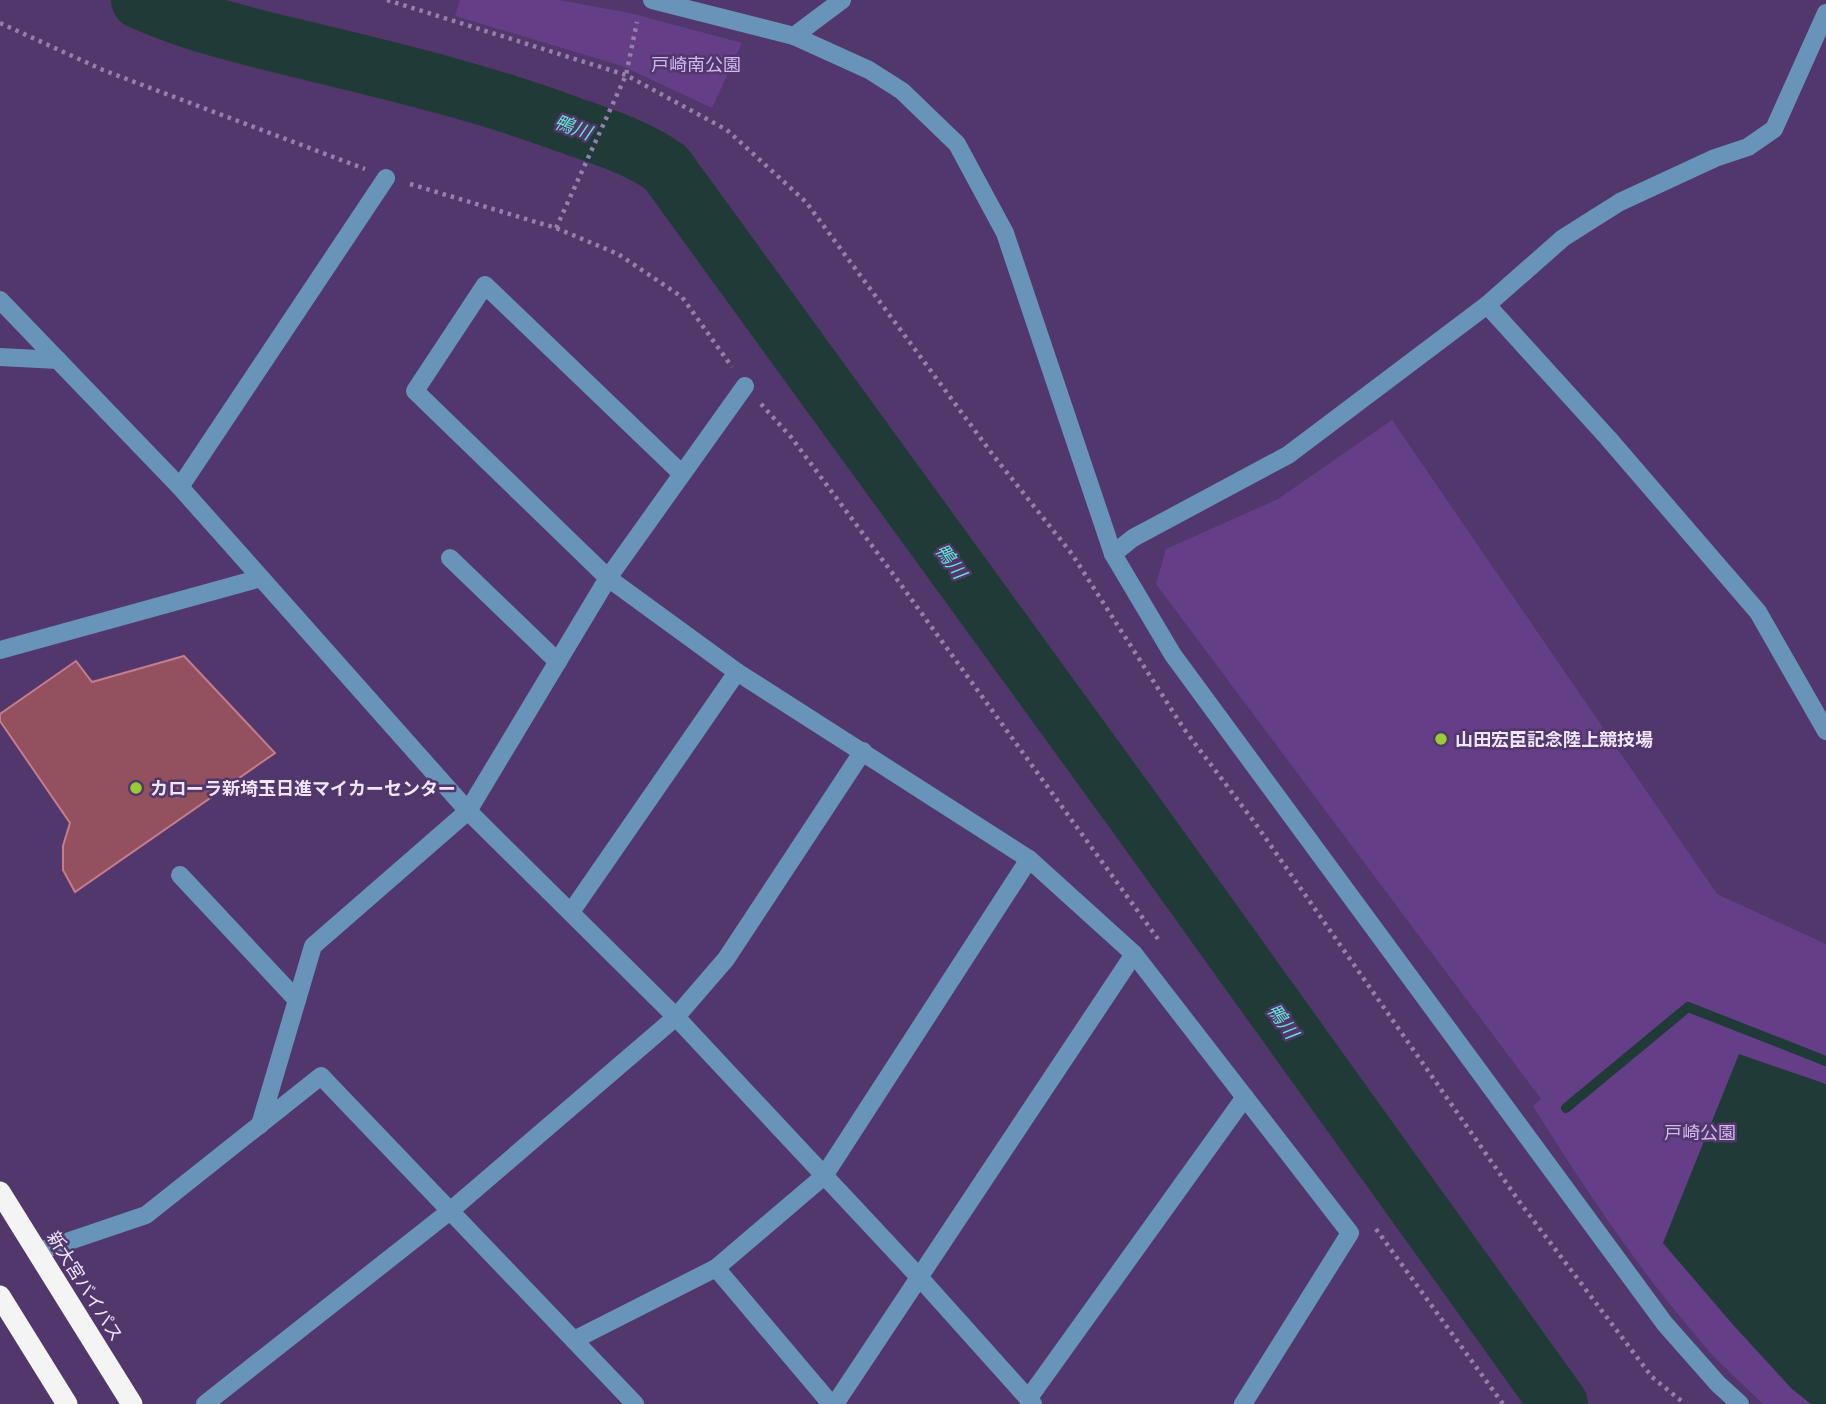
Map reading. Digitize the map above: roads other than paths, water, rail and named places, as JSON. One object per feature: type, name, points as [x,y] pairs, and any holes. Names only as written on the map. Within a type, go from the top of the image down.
[{"type":"highway","name":"新大宮バイパス","points":[[0,1192],[132,1404]]},
{"type":"highway","points":[[0,1296],[67,1404]]},
{"type":"street","points":[[652,0],[794,36],[869,70],[902,91],[957,144],[1005,233],[1113,554],[1173,655],[1665,1324],[1718,1384],[1740,1404]]},
{"type":"street","points":[[794,36],[842,0]]},
{"type":"street","points":[[1113,554],[1133,538],[1288,456],[1487,305],[1563,237],[1620,202],[1715,158],[1748,147],[1774,129],[1826,13]]},
{"type":"street","points":[[180,487],[386,178]]},
{"type":"street","points":[[682,474],[485,285],[415,391],[608,578],[737,672],[1029,859],[1134,954],[1350,1233],[1243,1404]]},
{"type":"street","points":[[0,300],[180,487],[468,810],[676,1017],[920,1278],[1031,1402],[1245,1097]]},
{"type":"street","points":[[1487,305],[1608,438],[1758,612],[1826,731]]},
{"type":"street","points":[[0,357],[58,360]]},
{"type":"street","points":[[260,1125],[313,946],[468,810],[608,578],[745,386]]},
{"type":"street","points":[[450,558],[558,662]]},
{"type":"street","points":[[0,650],[261,578]]},
{"type":"street","points":[[571,912],[737,672]]},
{"type":"street","points":[[205,1404],[450,1211],[676,1017],[726,959],[863,751]]},
{"type":"street","points":[[574,1340],[716,1268],[824,1175],[1029,859]]},
{"type":"street","points":[[180,875],[297,1000]]},
{"type":"street","points":[[716,1268],[833,1404],[920,1278],[1134,954]]},
{"type":"street","points":[[37,1252],[146,1215],[321,1076],[635,1404]]},
{"type":"waterway","name":"鴨川","points":[[140,0],[233,32],[506,103],[617,142],[666,168],[1137,816],[1559,1404]]},
{"type":"waterway","points":[[1566,1108],[1688,1007],[1826,1061]]},
{"type":"place","name":"山田宏臣記念陸上競技場","points":[[1441,739]]},
{"type":"place","name":"カローラ新埼玉日進マイカーセンター","points":[[136,788]]},
{"type":"park label","name":"戸崎南公園","points":[[696,64]]},
{"type":"park label","name":"戸崎公園","points":[[1700,1132]]}]
